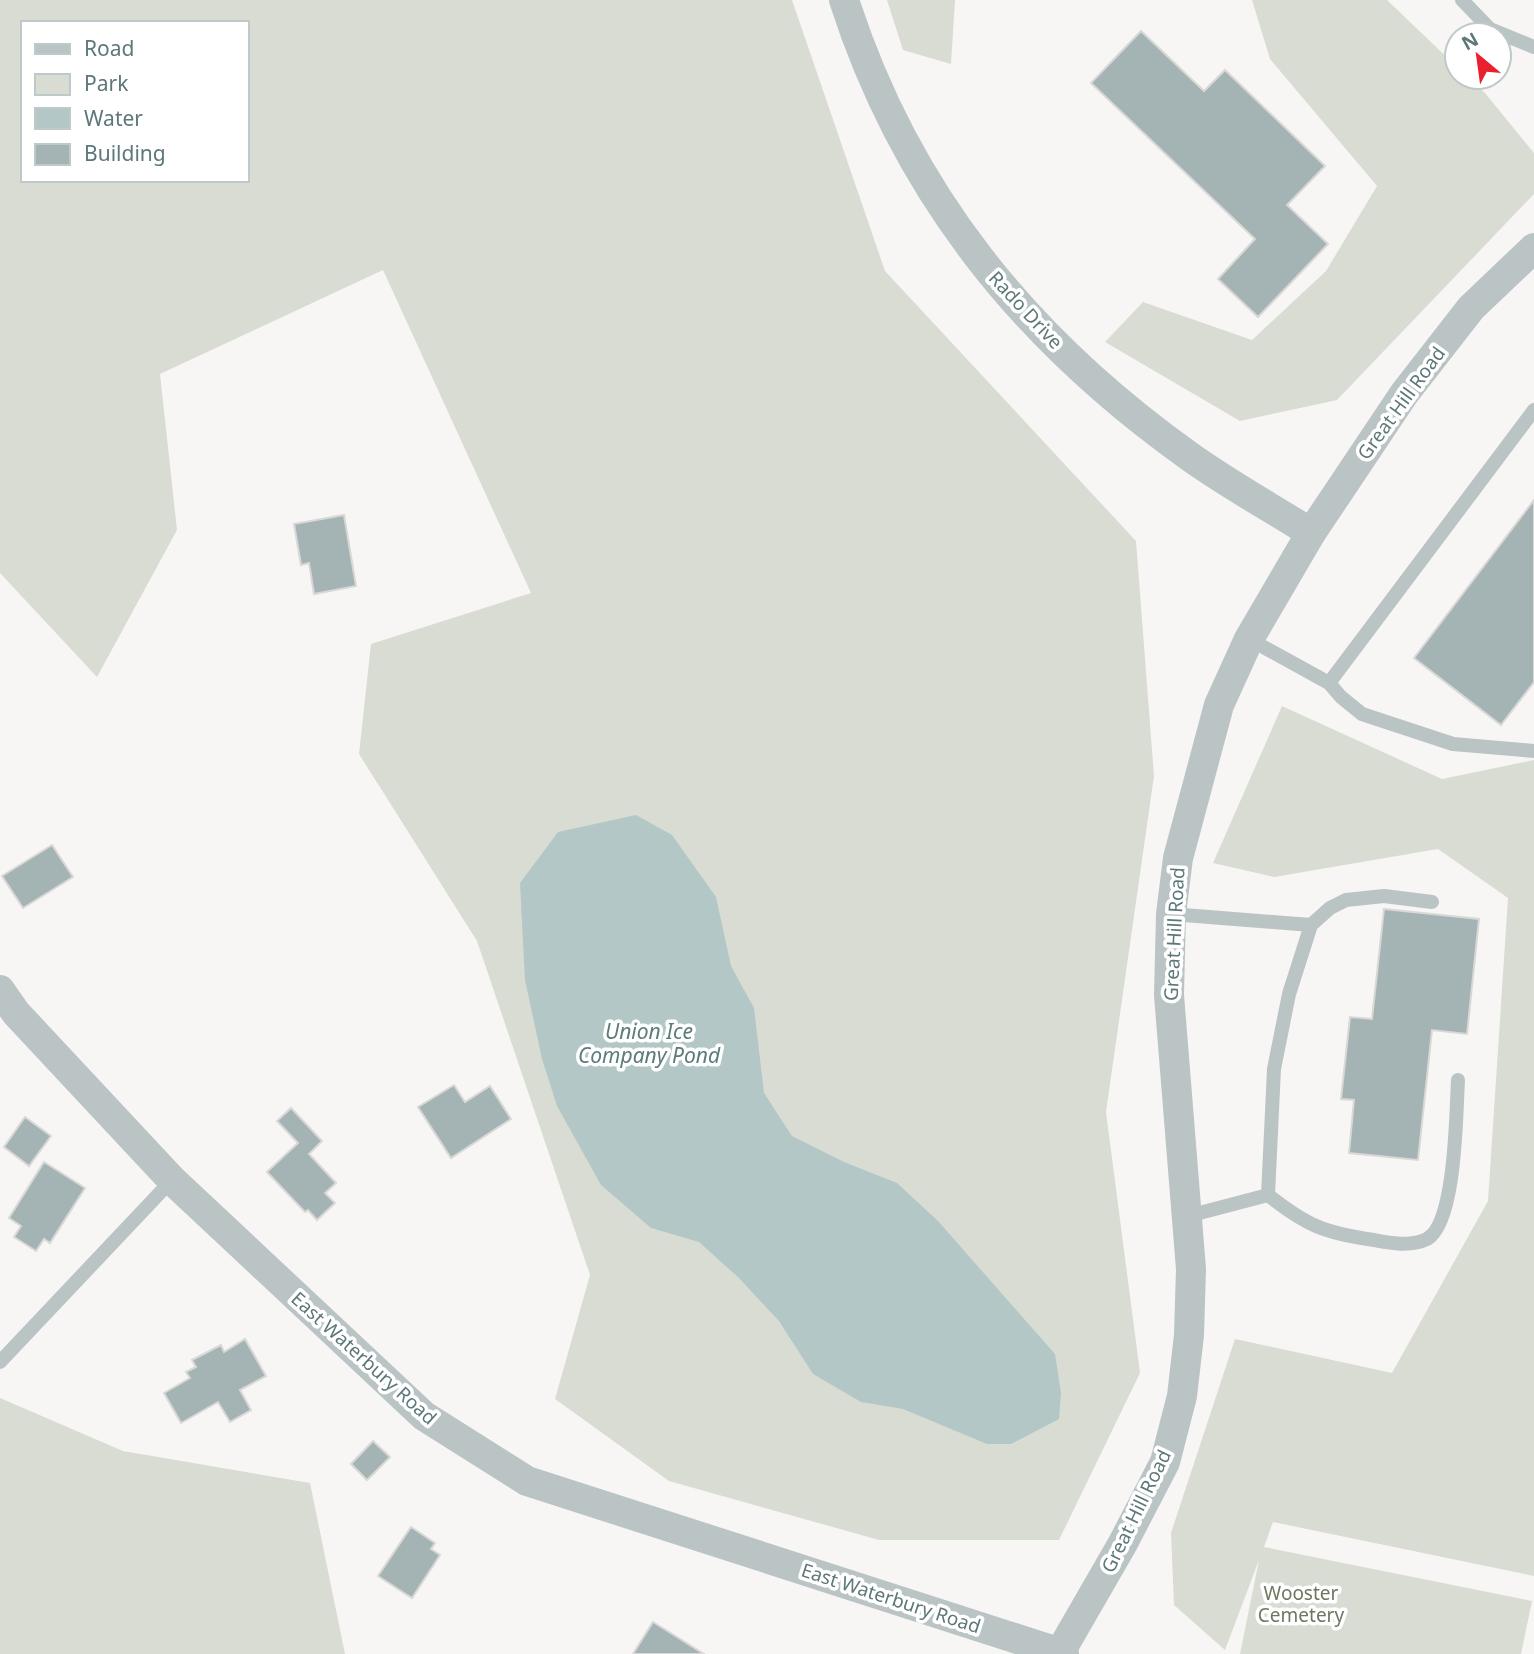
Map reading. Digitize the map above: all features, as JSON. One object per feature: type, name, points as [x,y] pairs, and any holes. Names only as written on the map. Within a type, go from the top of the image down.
[{"type":"street","name":"Rado Drive","points":[[844,0],[862,54],[888,113],[917,166],[954,226],[1007,294],[1097,384],[1190,457],[1311,533]]},
{"type":"street","name":"Great Hill Road","points":[[1061,1653],[1165,1462],[1182,1396],[1189,1335],[1191,1269],[1169,995],[1171,914],[1178,858],[1219,705],[1249,639],[1311,533],[1404,394],[1471,308],[1534,248]]},
{"type":"street","name":"East Waterbury Road","points":[[0,990],[16,1013],[172,1181],[424,1416],[527,1481],[1061,1653]]},
{"type":"lane","points":[[1462,0],[1490,29],[1534,47]]},
{"type":"lane","points":[[1329,683],[1534,410]]},
{"type":"lane","points":[[1249,639],[1329,683],[1341,698],[1362,714],[1453,744],[1534,751]]},
{"type":"lane","points":[[1268,1195],[1274,1069],[1289,994],[1311,925],[1330,908],[1346,900],[1384,896],[1432,902]]},
{"type":"lane","points":[[1171,914],[1311,925]]},
{"type":"lane","points":[[1268,1195],[1296,1217],[1323,1230],[1402,1244],[1427,1239],[1443,1220],[1452,1176],[1458,1080]]},
{"type":"lane","points":[[1,1361],[172,1181]]},
{"type":"lane","points":[[1188,1216],[1268,1195]]},
{"type":"green space","points":[[0,0],[792,0],[885,271],[1136,541],[1154,776],[1106,1112],[1140,1373],[1059,1540],[879,1540],[669,1481],[555,1399],[590,1275],[477,941],[359,754],[371,644],[531,593],[383,270],[160,374],[177,530],[97,677],[0,573]]},
{"type":"green space","points":[[887,0],[955,0],[951,64],[903,50]]},
{"type":"green space","points":[[1252,0],[1387,0],[1443,54],[1443,91],[1483,91],[1534,153],[1534,194],[1337,400],[1240,421],[1105,342],[1143,302],[1252,340],[1326,271],[1377,186],[1270,59]]},
{"type":"green space","name":"Wooster Cemetery","points":[[1282,706],[1442,779],[1534,760],[1534,1576],[1273,1522],[1264,1547],[1532,1601],[1521,1654],[1240,1654],[1259,1560],[1225,1650],[1174,1605],[1171,1533],[1235,1339],[1392,1373],[1488,1201],[1508,898],[1438,849],[1274,877],[1213,863]]},
{"type":"green space","points":[[0,1398],[123,1451],[310,1483],[345,1654],[0,1654]]},
{"type":"water","name":"Union Ice Company Pond","points":[[636,815],[672,835],[716,897],[731,966],[754,1008],[764,1093],[792,1136],[844,1162],[897,1183],[938,1221],[1055,1354],[1061,1393],[1059,1419],[1011,1444],[987,1444],[903,1409],[861,1402],[813,1374],[779,1321],[739,1278],[699,1242],[651,1228],[601,1185],[557,1106],[542,1059],[525,980],[520,883],[558,832]]},
{"type":"building","points":[[1141,31],[1204,91],[1225,70],[1325,166],[1287,205],[1328,244],[1258,317],[1218,279],[1255,239],[1091,83]]},
{"type":"building","points":[[1534,500],[1534,682],[1501,725],[1414,658]]},
{"type":"building","points":[[344,515],[356,586],[314,594],[309,563],[301,565],[294,524]]},
{"type":"building","points":[[52,845],[73,877],[23,908],[2,876]]},
{"type":"building","points":[[1384,909],[1479,919],[1467,1034],[1432,1030],[1418,1160],[1349,1153],[1354,1100],[1341,1099],[1350,1017],[1372,1019]]},
{"type":"building","points":[[454,1085],[465,1102],[490,1086],[511,1119],[451,1158],[418,1107]]},
{"type":"building","points":[[291,1108],[322,1141],[309,1154],[336,1183],[325,1193],[335,1203],[317,1220],[308,1210],[305,1212],[267,1172],[298,1143],[277,1121]]},
{"type":"building","points":[[25,1117],[51,1136],[29,1166],[4,1147]]},
{"type":"building","points":[[44,1162],[85,1188],[50,1243],[44,1239],[36,1251],[14,1237],[21,1226],[9,1218]]},
{"type":"building","points":[[245,1339],[266,1376],[240,1390],[251,1410],[230,1422],[218,1402],[181,1423],[164,1393],[190,1378],[186,1372],[196,1367],[192,1360],[221,1345],[224,1352]]},
{"type":"building","points":[[373,1441],[390,1457],[367,1480],[351,1464]]},
{"type":"building","points":[[411,1527],[435,1543],[431,1549],[440,1555],[412,1598],[378,1576]]},
{"type":"building","points":[[653,1622],[704,1654],[633,1654]]}]
